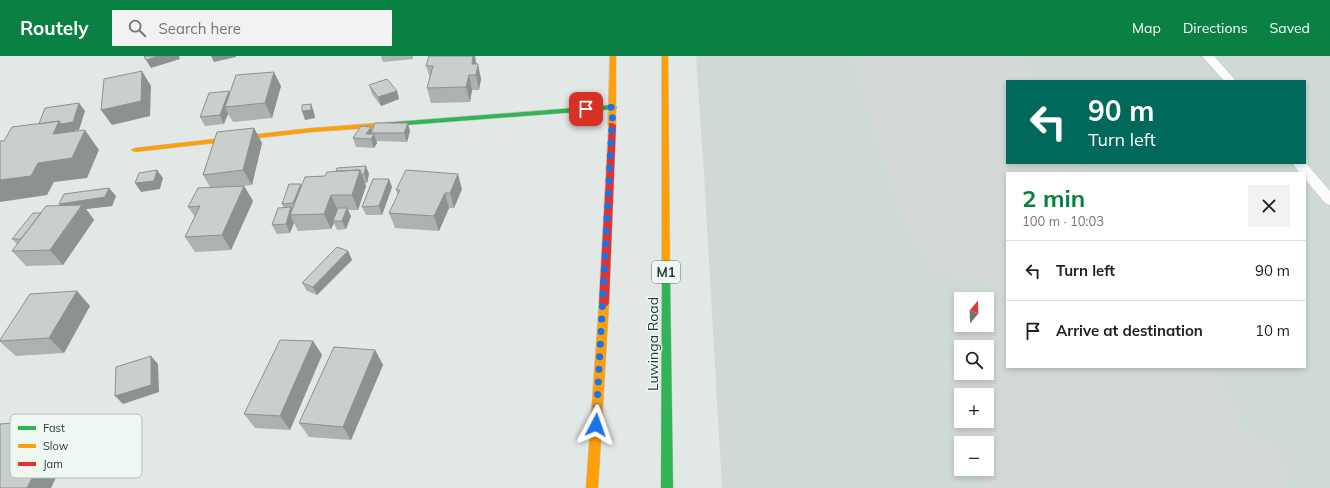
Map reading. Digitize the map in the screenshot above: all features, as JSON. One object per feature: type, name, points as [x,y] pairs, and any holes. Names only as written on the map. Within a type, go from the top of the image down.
[{"type":"main road","points":[[592,488],[600,378],[613,107],[613,56]]},
{"type":"main road","name":"Luwinga Road","points":[[665,56],[668,488]]},
{"type":"main road","points":[[135,150],[312,130],[613,107]]},
{"type":"lane","points":[[1208,56],[1229,80]]},
{"type":"lane","points":[[1300,164],[1330,200]]},
{"type":"shaded area","points":[[696,56],[1330,56],[1330,488],[722,488]]},
{"type":"building","points":[[144,56],[158,56],[146,60]]},
{"type":"building","points":[[429,56],[473,56],[472,64],[478,64],[476,75],[469,75],[466,87],[427,88],[433,66],[426,66]]},
{"type":"building","points":[[142,71],[141,101],[101,110],[104,79]]},
{"type":"building","points":[[274,72],[265,103],[225,107],[236,75]]},
{"type":"building","points":[[387,79],[397,91],[378,97],[369,85]]},
{"type":"building","points":[[229,91],[220,115],[200,117],[209,93]]},
{"type":"building","points":[[79,103],[73,122],[61,124],[59,121],[39,124],[45,108]]},
{"type":"building","points":[[311,104],[311,110],[302,111],[302,105]]},
{"type":"building","points":[[59,121],[53,134],[85,130],[72,158],[38,163],[31,176],[0,180],[0,141],[4,141],[12,127]]},
{"type":"building","points":[[375,123],[408,123],[404,133],[371,133]]},
{"type":"building","points":[[361,126],[371,127],[366,134],[374,134],[371,139],[353,138]]},
{"type":"building","points":[[254,128],[243,170],[203,175],[217,132]]},
{"type":"building","points":[[366,166],[364,174],[362,175],[360,170],[336,171],[337,168]]},
{"type":"building","points":[[157,170],[154,181],[135,183],[139,173]]},
{"type":"building","points":[[360,170],[352,195],[331,195],[324,214],[290,215],[305,177],[325,176],[327,172]]},
{"type":"building","points":[[406,170],[458,174],[450,193],[445,193],[434,216],[389,213],[400,190],[396,190]]},
{"type":"building","points":[[373,179],[389,179],[379,206],[362,207]]},
{"type":"building","points":[[289,184],[301,184],[293,203],[282,204]]},
{"type":"building","points":[[244,186],[222,235],[185,237],[200,206],[188,207],[198,188]]},
{"type":"building","points":[[109,188],[105,197],[59,204],[64,194]]},
{"type":"building","points":[[82,205],[50,250],[12,251],[46,206]]},
{"type":"building","points":[[291,207],[286,224],[272,225],[278,208]]},
{"type":"building","points":[[338,208],[347,208],[342,221],[333,221]]},
{"type":"building","points":[[33,213],[41,213],[21,239],[12,239]]},
{"type":"building","points":[[337,247],[348,251],[313,287],[302,283]]},
{"type":"building","points":[[77,291],[49,338],[0,341],[30,294]]},
{"type":"building","points":[[280,340],[313,341],[280,416],[244,414]]},
{"type":"building","points":[[334,347],[375,350],[343,427],[299,423]]},
{"type":"building","points":[[151,356],[151,385],[115,396],[116,367]]},
{"type":"building","points":[[10,423],[10,478],[32,478],[27,488],[0,488],[0,424]]},
{"type":"taxiway","points":[[1082,386],[1232,488]]},
{"type":"runway","points":[[937,56],[1006,213]]},
{"type":"runway","points":[[1073,368],[1126,488]]},
{"type":"traffic: fast","points":[[381,125],[613,107]]},
{"type":"traffic: fast","points":[[666,272],[667,488]]},
{"type":"traffic: slow","points":[[612,125],[613,56]]},
{"type":"traffic: slow","points":[[665,56],[666,272]]},
{"type":"traffic: slow","points":[[135,150],[312,130],[381,125]]},
{"type":"traffic: slow","points":[[592,488],[604,303]]},
{"type":"traffic: jam","points":[[604,303],[612,125]]},
{"type":"route","points":[[586,109],[613,107],[600,378],[596,425]]}]
